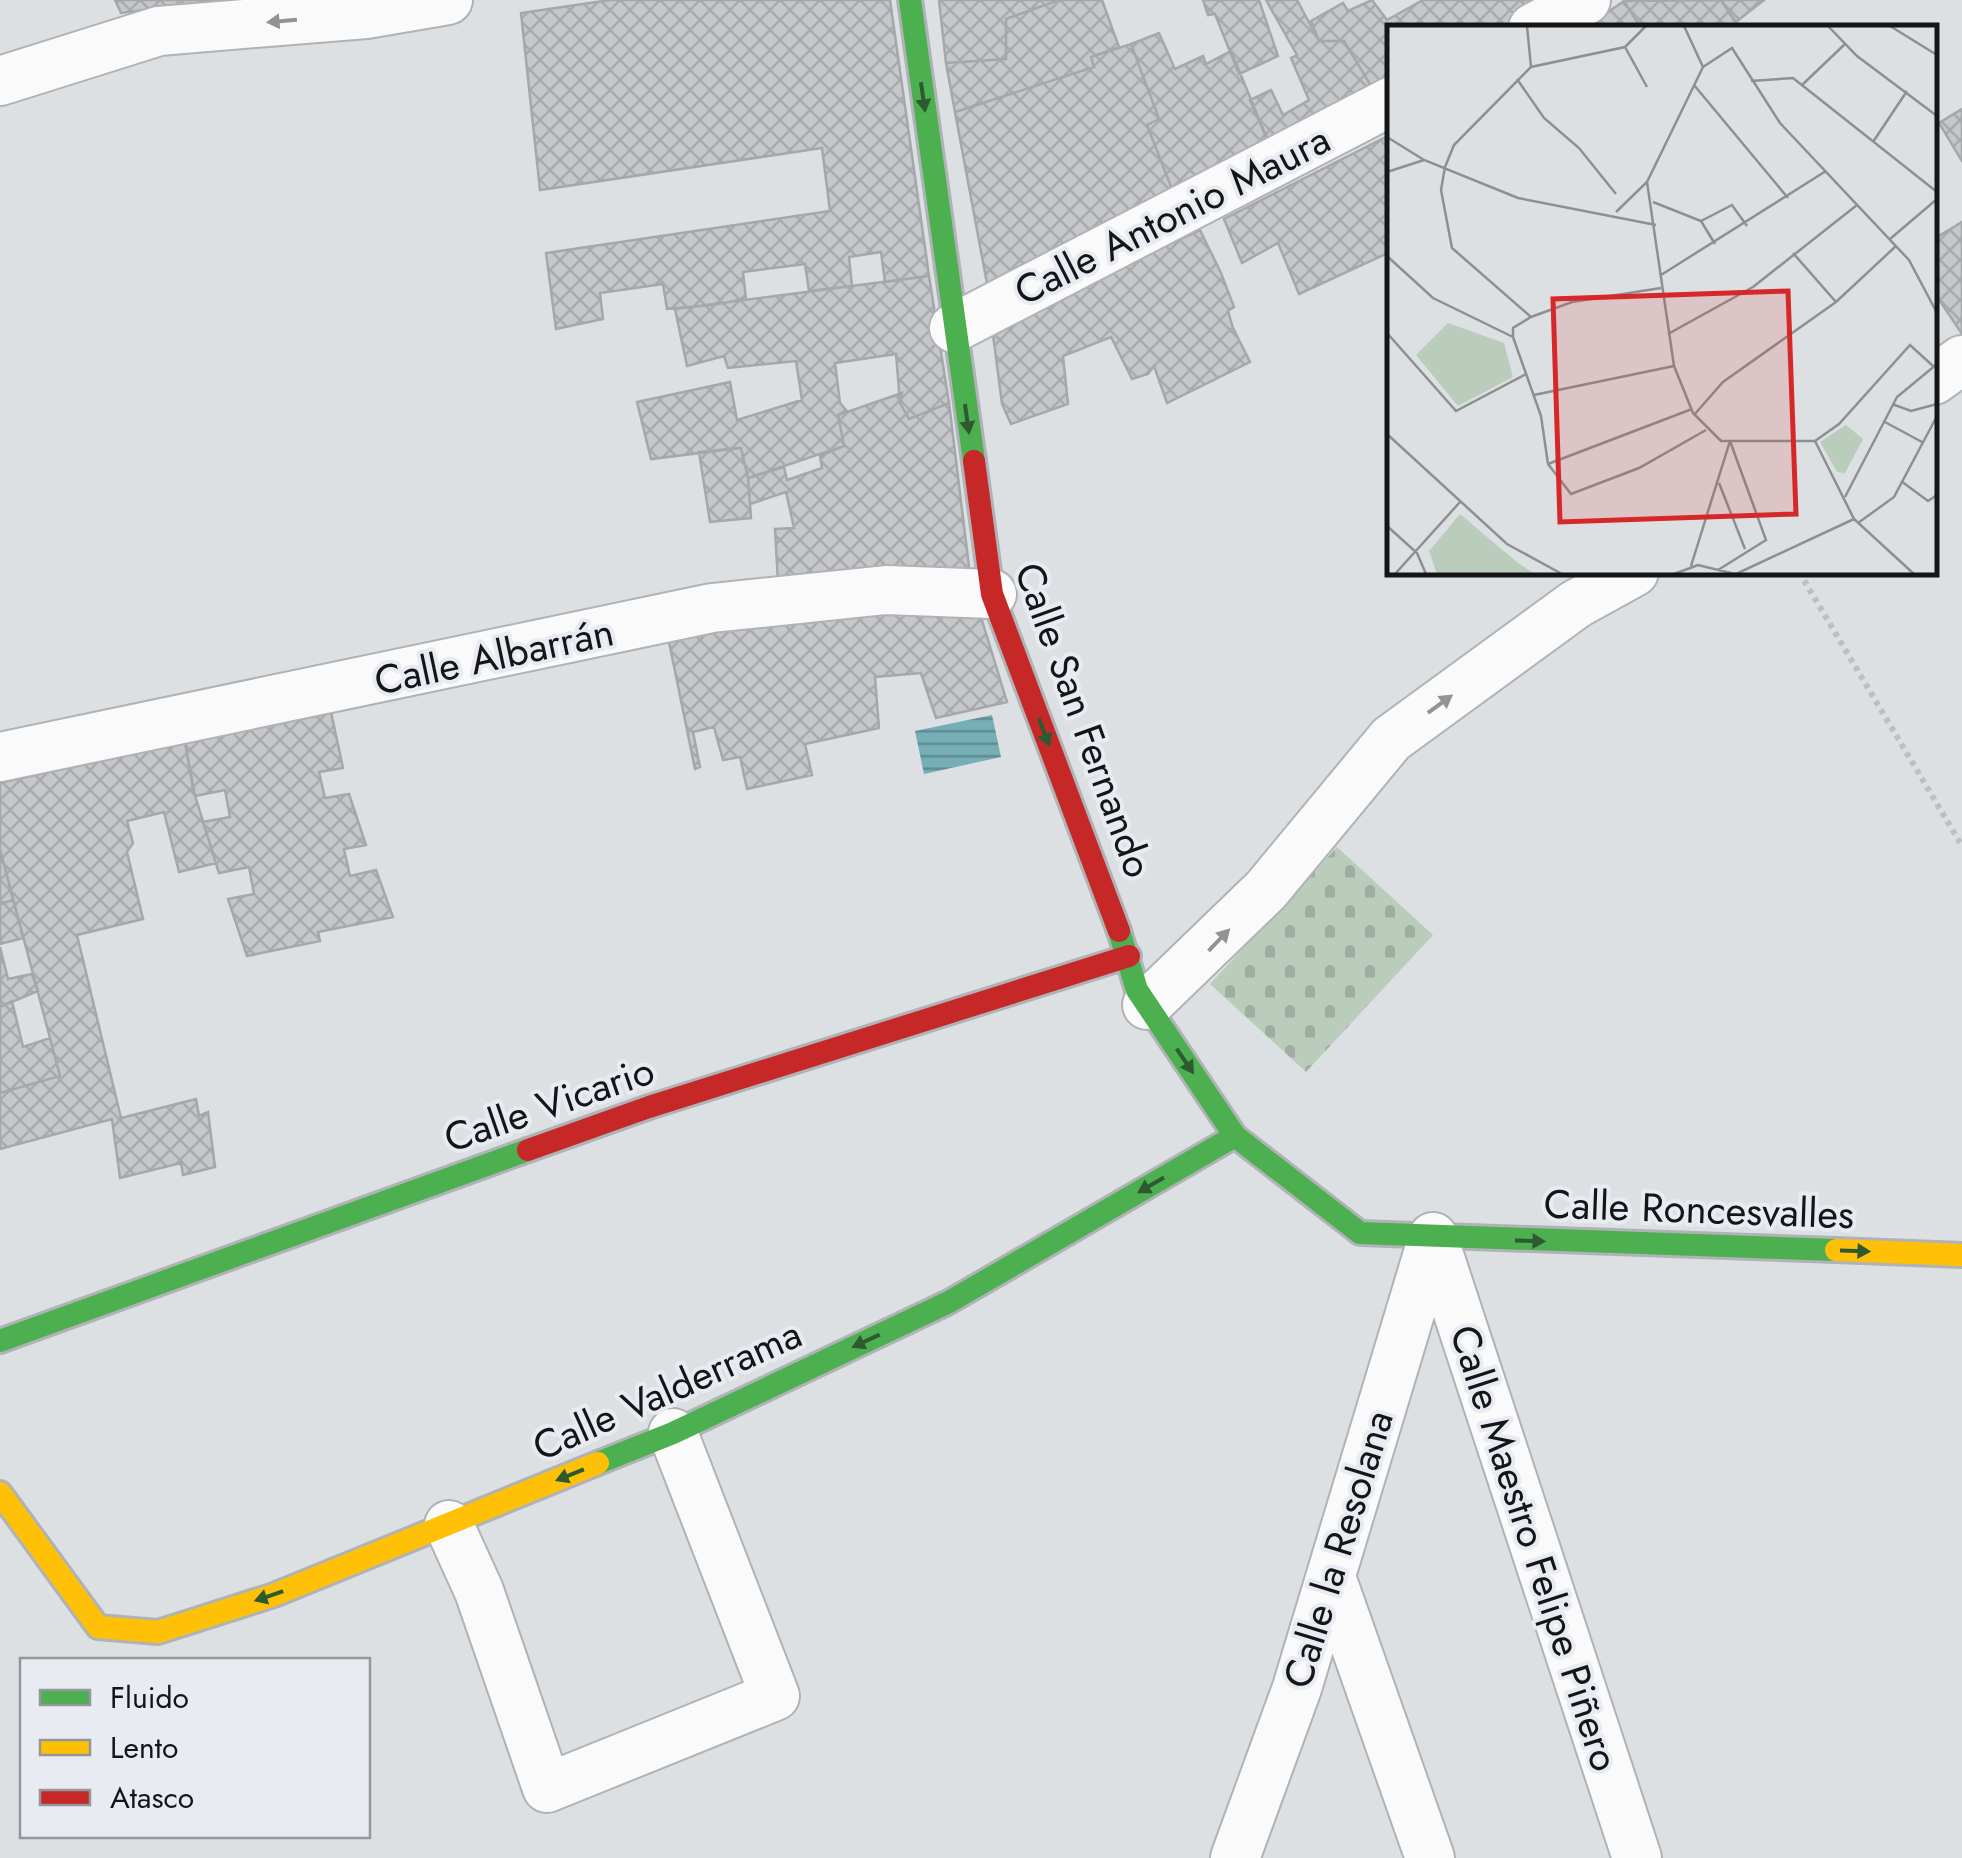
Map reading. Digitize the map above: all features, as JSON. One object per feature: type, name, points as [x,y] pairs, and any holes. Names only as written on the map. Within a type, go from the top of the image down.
[{"type":"street","points":[[0,81],[159,31],[366,14],[448,0]]},
{"type":"street","name":"Calle San Fernando","points":[[910,0],[992,594],[1129,956],[1136,990],[1235,1136]]},
{"type":"street","points":[[1538,25],[1586,0]]},
{"type":"street","name":"Calle Antonio Maura","points":[[954,328],[1387,104]]},
{"type":"street","points":[[1937,378],[1962,360]]},
{"type":"street","points":[[1147,1005],[1266,890],[1392,739],[1576,604],[1629,575]]},
{"type":"street","name":"Calle Albarrán","points":[[0,757],[712,608],[886,590],[992,594]]},
{"type":"street","name":"Calle Vicario","points":[[0,1341],[650,1107],[1129,956]]},
{"type":"street","name":"Calle Roncesvalles","points":[[1235,1136],[1360,1233],[1962,1255]]},
{"type":"street","name":"Calle Valderrama","points":[[0,1493],[98,1628],[158,1632],[274,1595],[673,1433],[949,1302],[1235,1136]]},
{"type":"street","name":"Calle la Resolana","points":[[1235,1858],[1297,1688],[1433,1237]]},
{"type":"street","name":"Calle Maestro Felipe Piñero","points":[[1433,1237],[1637,1858]]},
{"type":"street","points":[[449,1525],[479,1591],[548,1788],[776,1696],[673,1433]]},
{"type":"street","points":[[1331,1577],[1430,1858]]},
{"type":"path","points":[[1801,575],[1962,846]]},
{"type":"green space","points":[[1337,847],[1433,935],[1306,1072],[1210,984]]},
{"type":"water","points":[[992,715],[1001,757],[924,774],[915,731]]},
{"type":"building","points":[[115,0],[225,0],[121,13]]},
{"type":"building","points":[[610,0],[890,0],[929,276],[885,282],[881,252],[849,257],[852,286],[809,291],[805,264],[743,272],[746,299],[667,309],[663,284],[600,293],[603,319],[556,329],[546,253],[830,211],[822,148],[540,190],[521,13]]},
{"type":"building","points":[[939,0],[1059,0],[1006,19],[1006,59],[946,63]]},
{"type":"building","points":[[1059,0],[1102,0],[1119,47],[1091,57],[1094,67],[955,112],[946,63],[1006,59],[1006,19]]},
{"type":"building","points":[[1203,0],[1259,0],[1278,56],[1239,74],[1215,14],[1208,15]]},
{"type":"building","points":[[1266,0],[1297,0],[1319,41],[1344,41],[1379,99],[1273,153],[1250,100],[1271,90],[1283,115],[1309,100],[1291,58],[1297,55]]},
{"type":"building","points":[[1372,0],[1387,20],[1423,0],[1547,0],[1507,25],[1387,25],[1387,95],[1379,99],[1344,41],[1319,41],[1311,21],[1343,3],[1348,11]]},
{"type":"building","points":[[1721,0],[1737,25],[1639,25],[1624,1]]},
{"type":"building","points":[[1721,0],[1764,0],[1736,22]]},
{"type":"building","points":[[1624,1],[1639,25],[1589,25]]},
{"type":"building","points":[[1159,33],[1175,69],[1203,56],[1206,64],[1231,51],[1273,153],[1177,202],[1147,125],[1159,119],[1131,44]]},
{"type":"building","points":[[1131,44],[1159,119],[1147,125],[1177,202],[988,289],[955,112],[1094,67],[1091,57]]},
{"type":"building","points":[[1962,109],[1962,161],[1939,123]]},
{"type":"building","points":[[1387,137],[1387,253],[1299,294],[1278,243],[1242,263],[1224,219]]},
{"type":"building","points":[[1962,222],[1962,334],[1937,296],[1937,237]]},
{"type":"building","points":[[1200,230],[1234,307],[1228,311],[1250,362],[1167,403],[1154,366],[1148,374],[1132,379],[1111,337],[1063,356],[1068,404],[1011,424],[1002,404],[992,327]]},
{"type":"building","points":[[929,276],[949,403],[909,419],[900,403],[896,354],[835,363],[840,403],[846,410],[838,415],[844,446],[748,478],[741,448],[651,459],[637,402],[730,382],[737,420],[802,400],[796,361],[728,368],[724,356],[687,366],[675,309]]},
{"type":"building","points":[[902,393],[900,403],[909,419],[949,403],[970,575],[778,583],[775,529],[794,528],[786,492],[750,504],[748,478],[784,467],[787,480],[822,468],[820,456],[844,446],[838,415]]},
{"type":"building","points":[[741,448],[751,518],[710,522],[699,452]]},
{"type":"building","points":[[977,604],[1007,702],[936,718],[921,673],[875,677],[879,728],[805,744],[812,775],[747,789],[740,757],[723,760],[714,727],[693,732],[700,767],[695,769],[667,632]]},
{"type":"building","points":[[331,712],[343,768],[319,772],[325,798],[349,794],[366,845],[344,849],[350,876],[376,870],[393,917],[318,932],[320,941],[247,956],[228,899],[254,894],[249,867],[219,873],[203,822],[230,817],[225,790],[195,796],[185,742]]},
{"type":"building","points":[[185,742],[193,789],[216,863],[179,872],[164,812],[127,821],[133,843],[127,852],[143,919],[77,935],[121,1118],[196,1099],[199,1116],[208,1112],[215,1167],[183,1175],[181,1163],[120,1178],[112,1119],[0,1149],[0,1093],[60,1076],[0,849],[0,783]]},
{"type":"building","points":[[0,849],[13,900],[0,904]]},
{"type":"building","points":[[13,900],[23,938],[0,944],[0,904]]},
{"type":"building","points":[[0,947],[8,979],[32,974],[38,991],[0,1007]]},
{"type":"building","points":[[12,1001],[23,1047],[50,1038],[60,1076],[0,1093],[0,1007]]},
{"type":"traffic: fast","points":[[910,0],[974,461]]},
{"type":"traffic: fast","points":[[1119,931],[1137,990],[1235,1136],[1360,1233],[1836,1250]]},
{"type":"traffic: fast","points":[[598,1463],[673,1433],[949,1302],[1235,1136]]},
{"type":"traffic: fast","points":[[0,1341],[528,1150]]},
{"type":"traffic: slow","points":[[1836,1250],[1962,1255]]},
{"type":"traffic: slow","points":[[0,1493],[98,1627],[158,1632],[274,1595],[598,1463]]},
{"type":"traffic: jam","points":[[974,461],[992,594],[1119,931]]},
{"type":"traffic: jam","points":[[528,1150],[649,1107],[1129,956]]}]
